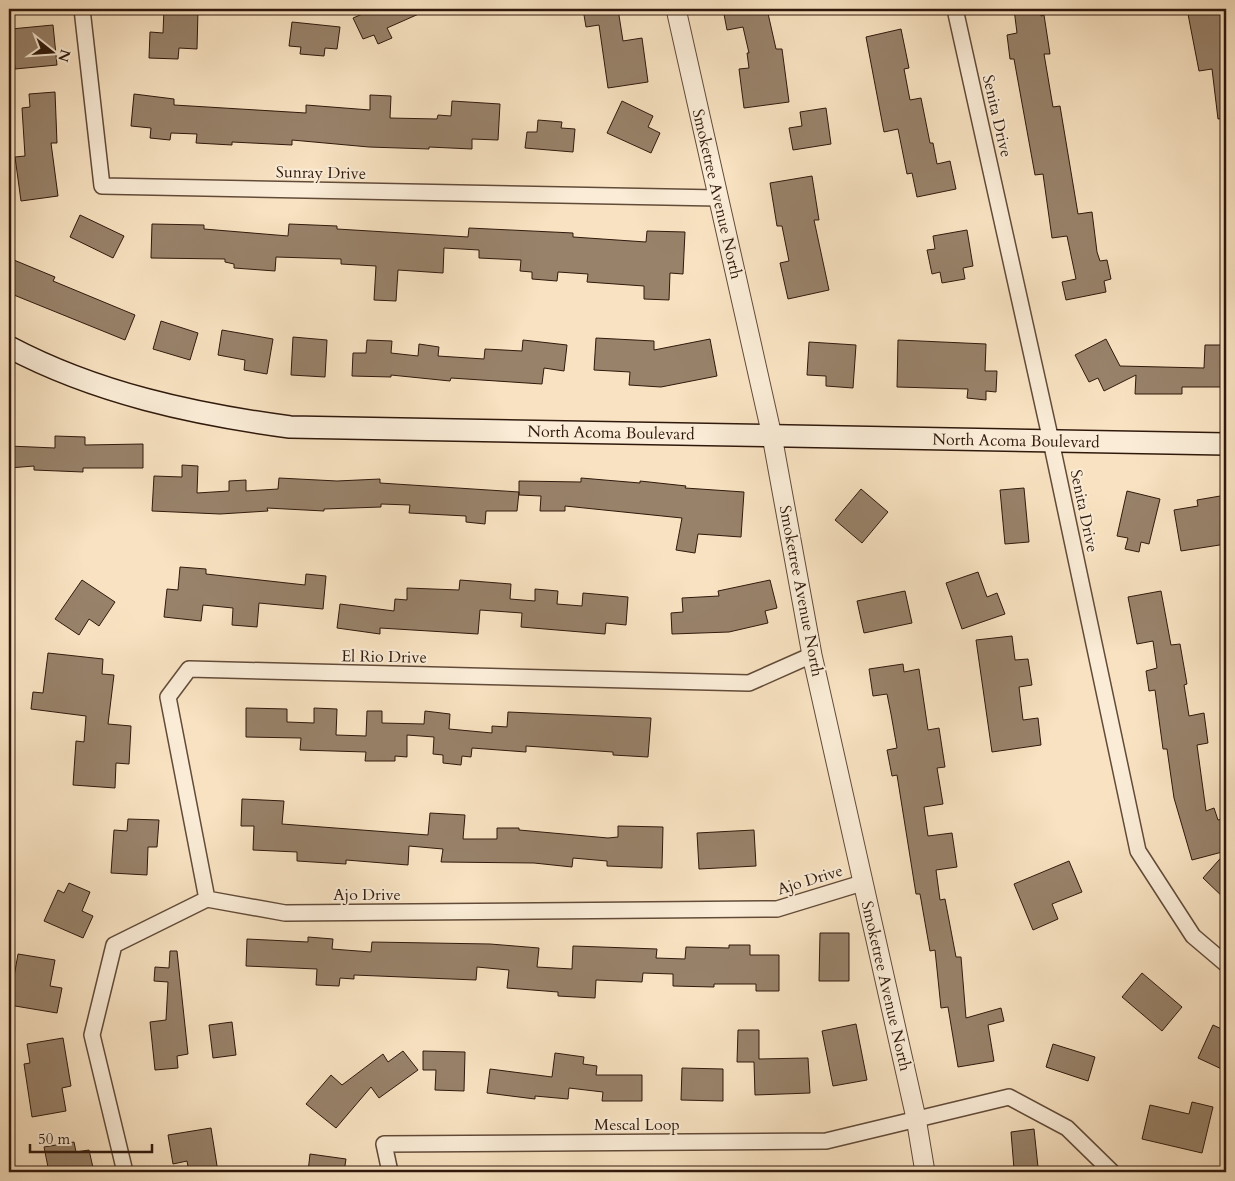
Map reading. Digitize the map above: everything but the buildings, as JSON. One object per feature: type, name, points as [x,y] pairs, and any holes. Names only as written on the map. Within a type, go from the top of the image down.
[{"type":"main road","name":"North Acoma Boulevard","points":[[9,347],[32,360],[87,382],[152,402],[222,418],[290,426],[1226,444]]},
{"type":"street","name":"Sunray Drive","points":[[82,9],[102,186],[718,198]]},
{"type":"street","name":"Smoketree Avenue North","points":[[676,9],[772,436],[812,655],[916,1118],[925,1172]]},
{"type":"street","name":"Senita Drive","points":[[955,9],[1052,441],[1138,851],[1193,936],[1226,964]]},
{"type":"street","name":"El Rio Drive","points":[[207,899],[168,698],[189,669],[749,683],[812,655]]},
{"type":"street","name":"Ajo Drive","points":[[207,899],[285,913],[777,909],[862,883]]},
{"type":"street","points":[[125,1172],[92,1035],[114,945],[207,899]]},
{"type":"street","points":[[916,1118],[1009,1097],[1067,1128],[1112,1172]]},
{"type":"street","name":"Mescal Loop","points":[[390,1172],[384,1144],[826,1141],[916,1118]]}]
